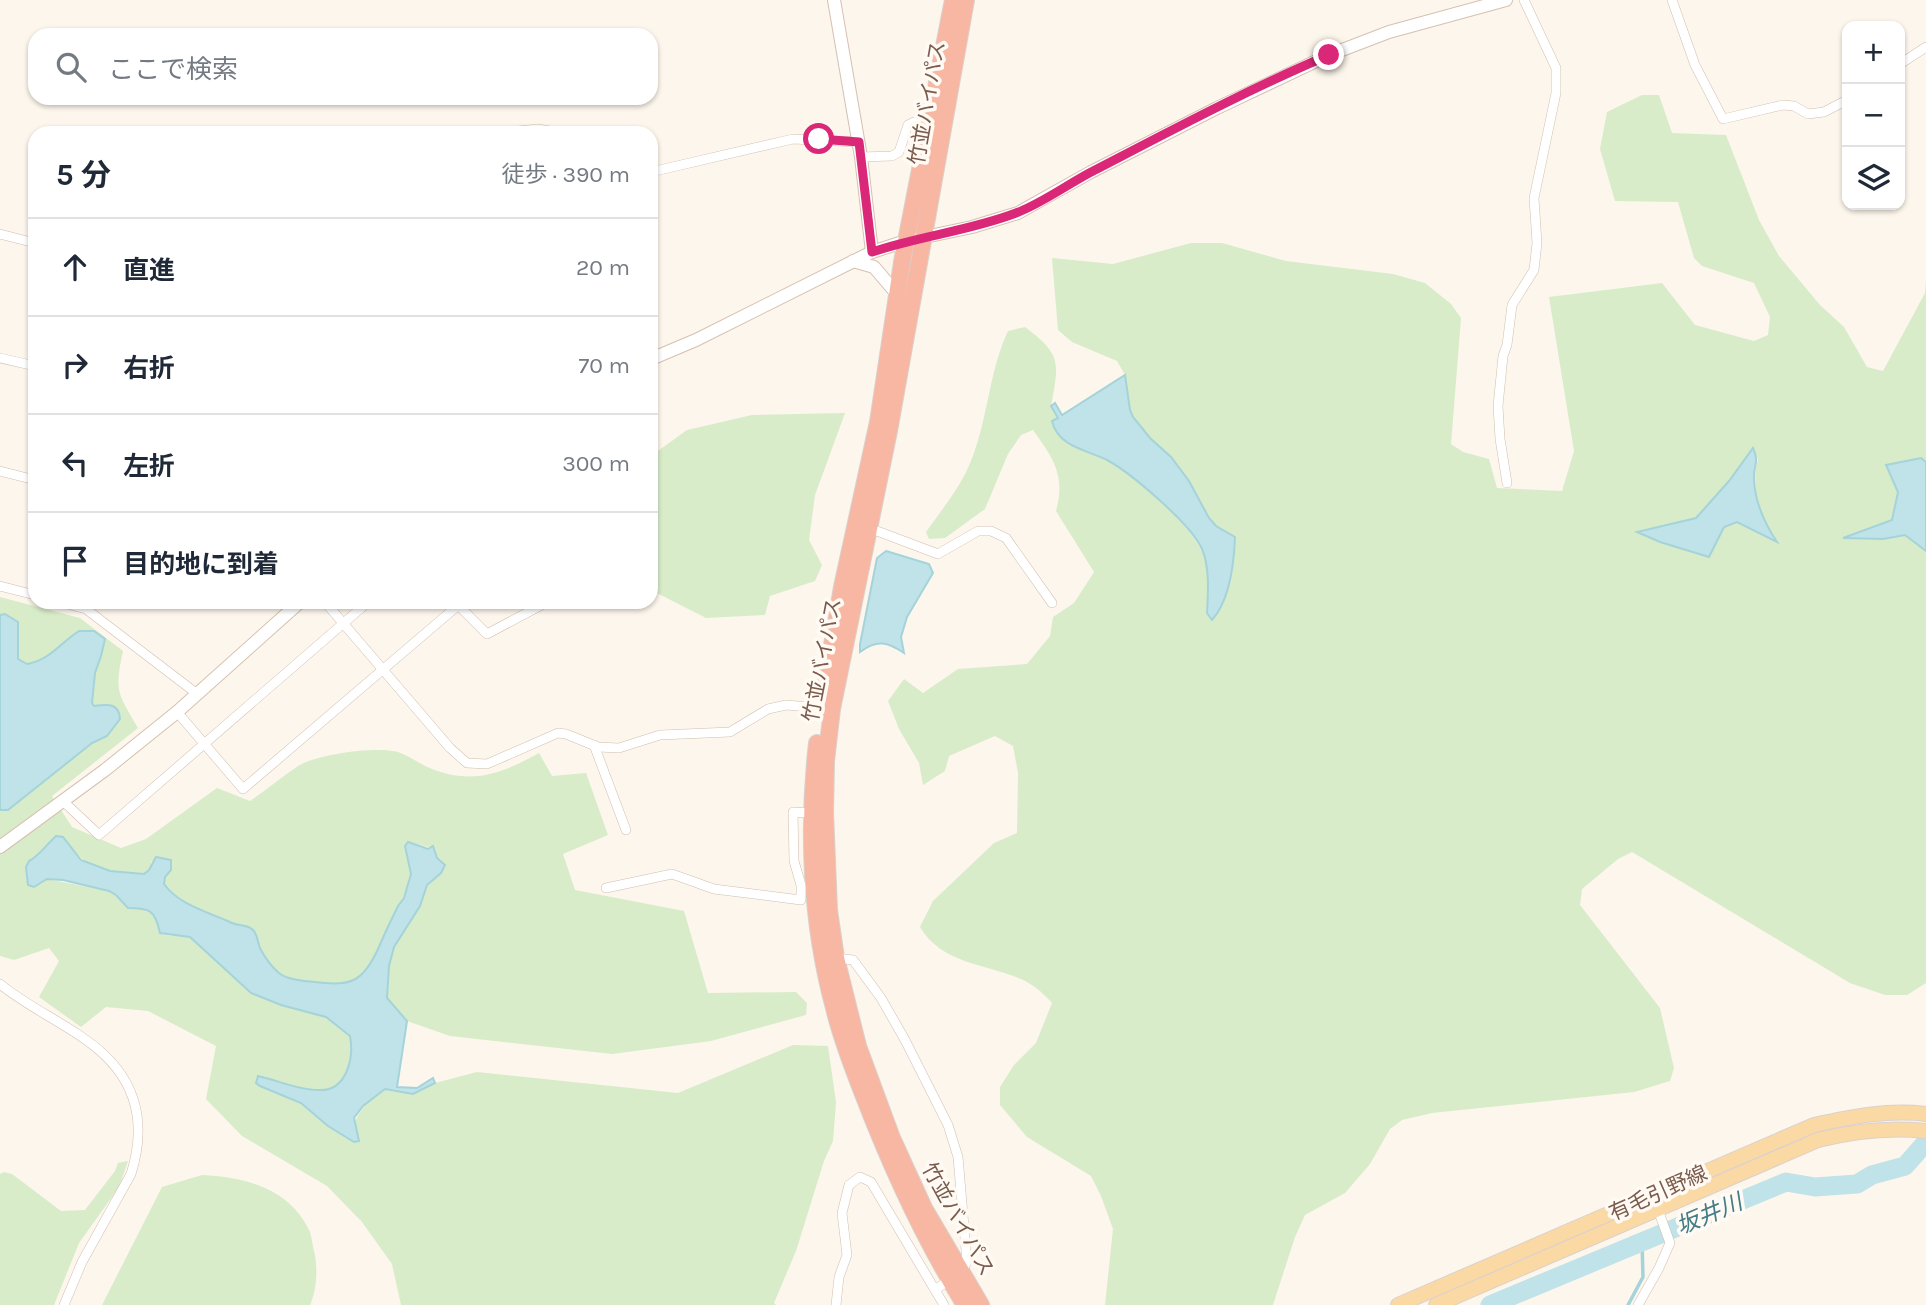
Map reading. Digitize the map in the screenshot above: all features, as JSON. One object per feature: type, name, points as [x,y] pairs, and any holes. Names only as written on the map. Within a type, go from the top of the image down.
[{"type":"highway","name":"竹並バイパス","points":[[953,0],[906,241],[878,422],[842,587],[812,813],[817,910],[833,1007],[846,1049],[880,1139],[914,1216],[955,1277],[981,1305]]},
{"type":"highway","name":"竹並バイパス","points":[[965,1305],[892,1138],[858,1046],[836,958],[829,910],[825,825],[826,708],[889,431],[966,0]]},
{"type":"main road","name":"有毛引野線","points":[[1398,1305],[1658,1209],[1770,1143],[1814,1125],[1846,1118],[1923,1113]]},
{"type":"main road","name":"有毛引野線","points":[[1436,1305],[1775,1156],[1818,1140],[1849,1132],[1886,1128],[1921,1131]]},
{"type":"street","points":[[834,0],[859,142],[872,252]]},
{"type":"street","points":[[658,356],[696,340],[872,252],[906,241],[972,227],[1018,212],[1217,108],[1329,55],[1389,32],[1506,0]]},
{"type":"street","points":[[1507,483],[1498,406],[1503,356],[1512,305],[1534,270],[1537,243],[1534,198],[1556,93],[1556,68],[1524,0]]},
{"type":"street","points":[[1672,0],[1695,65],[1723,120],[1783,105],[1794,106],[1808,114],[1824,112],[1842,103]]},
{"type":"street","points":[[1905,61],[1926,47]]},
{"type":"street","points":[[861,157],[892,156],[899,152],[908,125],[929,121]]},
{"type":"street","points":[[658,170],[793,139],[859,142]]},
{"type":"street","points":[[0,234],[28,241]]},
{"type":"street","points":[[853,261],[874,267],[897,294]]},
{"type":"street","points":[[0,358],[28,364]]},
{"type":"street","points":[[0,471],[28,478]]},
{"type":"street","points":[[869,528],[938,554],[978,531],[990,531],[1006,538],[1052,603]]},
{"type":"street","points":[[0,586],[28,594]]},
{"type":"street","points":[[86,609],[196,693]]},
{"type":"street","points":[[0,847],[64,802],[177,712],[292,609]]},
{"type":"street","points":[[331,609],[450,748],[467,763],[487,764],[558,733],[594,745],[619,748],[660,734],[730,732],[768,709],[786,705],[826,708]]},
{"type":"street","points":[[64,802],[99,835],[360,609]]},
{"type":"street","points":[[177,712],[243,789],[453,609]]},
{"type":"street","points":[[465,609],[487,634],[534,609]]},
{"type":"street","points":[[594,745],[626,830]]},
{"type":"street","points":[[606,888],[672,874],[713,890],[801,900],[801,885],[794,860],[793,812],[812,813]]},
{"type":"street","points":[[836,958],[853,960],[881,998],[925,1076],[948,1125],[958,1157],[967,1262],[955,1277],[935,1290]]},
{"type":"street","points":[[0,984],[98,1049],[118,1067],[131,1088],[136,1110],[137,1149],[131,1174],[82,1262],[64,1305]]},
{"type":"street","points":[[836,1305],[839,1277],[847,1255],[842,1213],[849,1185],[860,1177],[872,1182],[944,1305]]},
{"type":"street","points":[[1638,1305],[1670,1243],[1658,1209]]},
{"type":"green space","points":[[1642,95],[1659,95],[1672,133],[1726,135],[1759,220],[1779,256],[1820,305],[1844,327],[1867,367],[1883,371],[1925,293],[1926,282],[1926,462],[1921,458],[1898,492],[1892,520],[1883,539],[1905,535],[1926,551],[1926,983],[1907,995],[1885,995],[1850,983],[1632,852],[1618,859],[1582,889],[1580,905],[1660,1008],[1674,1068],[1670,1081],[1634,1092],[1432,1113],[1402,1120],[1390,1129],[1370,1164],[1345,1193],[1305,1215],[1273,1305],[1105,1305],[1113,1229],[1091,1176],[1027,1137],[1000,1105],[1000,1087],[1014,1065],[1036,1043],[1052,1003],[1021,979],[952,956],[940,949],[920,927],[933,901],[994,843],[1017,833],[1018,773],[1013,746],[995,736],[949,756],[945,771],[923,785],[919,763],[899,729],[888,701],[904,679],[923,693],[958,669],[1027,664],[1050,636],[1053,617],[1074,603],[1094,572],[1056,511],[1059,487],[1056,467],[1033,430],[1021,435],[1008,454],[985,509],[945,538],[929,539],[926,532],[954,493],[975,451],[1001,347],[1008,331],[1025,327],[1046,345],[1055,360],[1056,379],[1051,406],[1058,418],[1053,426],[1057,433],[1069,443],[1106,460],[1131,476],[1188,530],[1203,554],[1207,568],[1207,613],[1232,571],[1235,537],[1216,526],[1171,457],[1150,438],[1133,417],[1125,375],[1117,361],[1072,342],[1058,330],[1052,258],[1113,264],[1191,243],[1222,243],[1286,261],[1393,274],[1425,283],[1451,304],[1461,318],[1451,444],[1463,452],[1489,459],[1497,488],[1562,491],[1574,451],[1549,297],[1662,283],[1695,325],[1754,341],[1768,335],[1770,317],[1754,283],[1702,266],[1694,258],[1678,202],[1615,201],[1600,149],[1607,112]],"holes":[[[1752,449],[1758,459],[1755,481],[1758,502],[1776,541],[1737,522],[1724,527],[1708,557],[1638,532],[1696,518],[1729,481]]]},
{"type":"green space","points":[[845,413],[815,495],[809,540],[822,565],[815,581],[770,596],[765,615],[706,618],[658,594],[658,451],[687,430],[752,415]]},
{"type":"green space","points":[[0,597],[28,604],[28,609],[46,609],[80,618],[123,651],[119,675],[120,692],[138,728],[52,796],[72,827],[121,848],[146,839],[217,788],[250,801],[298,766],[347,752],[398,752],[432,769],[461,776],[487,775],[539,753],[552,776],[586,773],[608,835],[563,854],[575,890],[684,911],[708,993],[796,992],[807,1003],[806,1015],[711,1041],[612,1054],[450,1036],[407,1021],[387,998],[389,967],[394,947],[420,906],[427,885],[441,873],[435,849],[409,842],[409,881],[374,961],[358,979],[336,984],[300,981],[282,974],[265,957],[257,934],[209,915],[181,900],[164,884],[165,877],[152,861],[149,870],[144,874],[110,872],[82,859],[67,841],[39,853],[35,858],[41,884],[47,879],[109,891],[122,902],[144,907],[153,913],[163,935],[190,937],[237,980],[281,1005],[326,1017],[350,1036],[351,1054],[347,1071],[337,1084],[329,1088],[320,1091],[256,1078],[256,1083],[260,1086],[301,1103],[348,1139],[361,1110],[385,1089],[395,1092],[419,1092],[435,1083],[477,1072],[678,1093],[793,1045],[828,1046],[836,1102],[833,1141],[824,1161],[796,1251],[774,1303],[776,1305],[401,1305],[392,1264],[362,1222],[327,1186],[242,1136],[206,1099],[216,1046],[148,1011],[106,1007],[81,1027],[39,997],[59,961],[49,948],[14,960],[0,956],[0,810],[8,810],[92,743],[107,736],[120,719],[115,707],[94,706],[92,703],[95,673],[101,656],[62,645],[38,662],[27,664],[18,659],[18,622],[5,614],[0,615]]},
{"type":"green space","points":[[128,1161],[119,1187],[79,1243],[54,1305],[0,1305],[0,1174],[12,1174],[61,1211],[85,1210],[115,1171],[118,1163]]},
{"type":"green space","points":[[202,1175],[249,1182],[264,1188],[290,1204],[300,1216],[310,1232],[316,1264],[315,1286],[310,1305],[102,1305],[162,1187]]},
{"type":"water","points":[[1125,375],[1133,417],[1150,438],[1171,457],[1189,481],[1209,518],[1216,526],[1235,537],[1227,592],[1212,620],[1207,613],[1208,581],[1202,549],[1186,526],[1145,487],[1118,467],[1067,442],[1055,430],[1052,421],[1058,418],[1051,406],[1055,403],[1062,415]]},
{"type":"water","points":[[1753,448],[1756,457],[1756,496],[1777,542],[1737,522],[1724,527],[1709,557],[1637,532],[1696,518],[1729,481]]},
{"type":"water","points":[[1921,458],[1926,462],[1926,551],[1905,535],[1883,539],[1843,538],[1892,520],[1898,492],[1886,465]]},
{"type":"water","points":[[886,551],[929,564],[933,573],[907,617],[901,637],[904,653],[882,643],[860,652],[877,558]]},
{"type":"water","points":[[5,614],[18,622],[18,659],[27,664],[49,655],[79,631],[94,631],[105,639],[95,673],[92,703],[94,706],[115,707],[120,719],[107,736],[92,743],[8,810],[0,810],[0,615]]},
{"type":"water","points":[[56,836],[63,837],[81,860],[110,871],[144,874],[156,857],[171,860],[171,870],[165,877],[164,884],[171,892],[205,912],[252,929],[260,948],[276,971],[296,980],[338,984],[354,980],[367,969],[404,898],[411,874],[405,846],[408,842],[428,849],[433,846],[437,858],[445,865],[441,873],[427,885],[420,906],[394,947],[389,966],[387,998],[407,1021],[397,1087],[417,1088],[433,1078],[435,1083],[413,1094],[385,1089],[363,1106],[354,1118],[359,1141],[354,1142],[328,1126],[301,1103],[260,1086],[256,1083],[258,1076],[310,1090],[336,1086],[342,1080],[349,1063],[350,1036],[326,1017],[281,1005],[251,993],[190,937],[160,933],[156,919],[150,912],[128,908],[109,891],[63,880],[47,879],[34,887],[28,885],[26,867],[29,861]]},
{"type":"waterway","name":"坂井川","points":[[1490,1305],[1786,1182],[1815,1187],[1857,1184],[1872,1175],[1905,1166],[1926,1142]]},
{"type":"waterway","points":[[1628,1305],[1643,1277],[1642,1242]]},
{"type":"route","points":[[819,139],[859,142],[872,252],[906,241],[972,227],[1018,212],[1217,108],[1329,55]]}]
